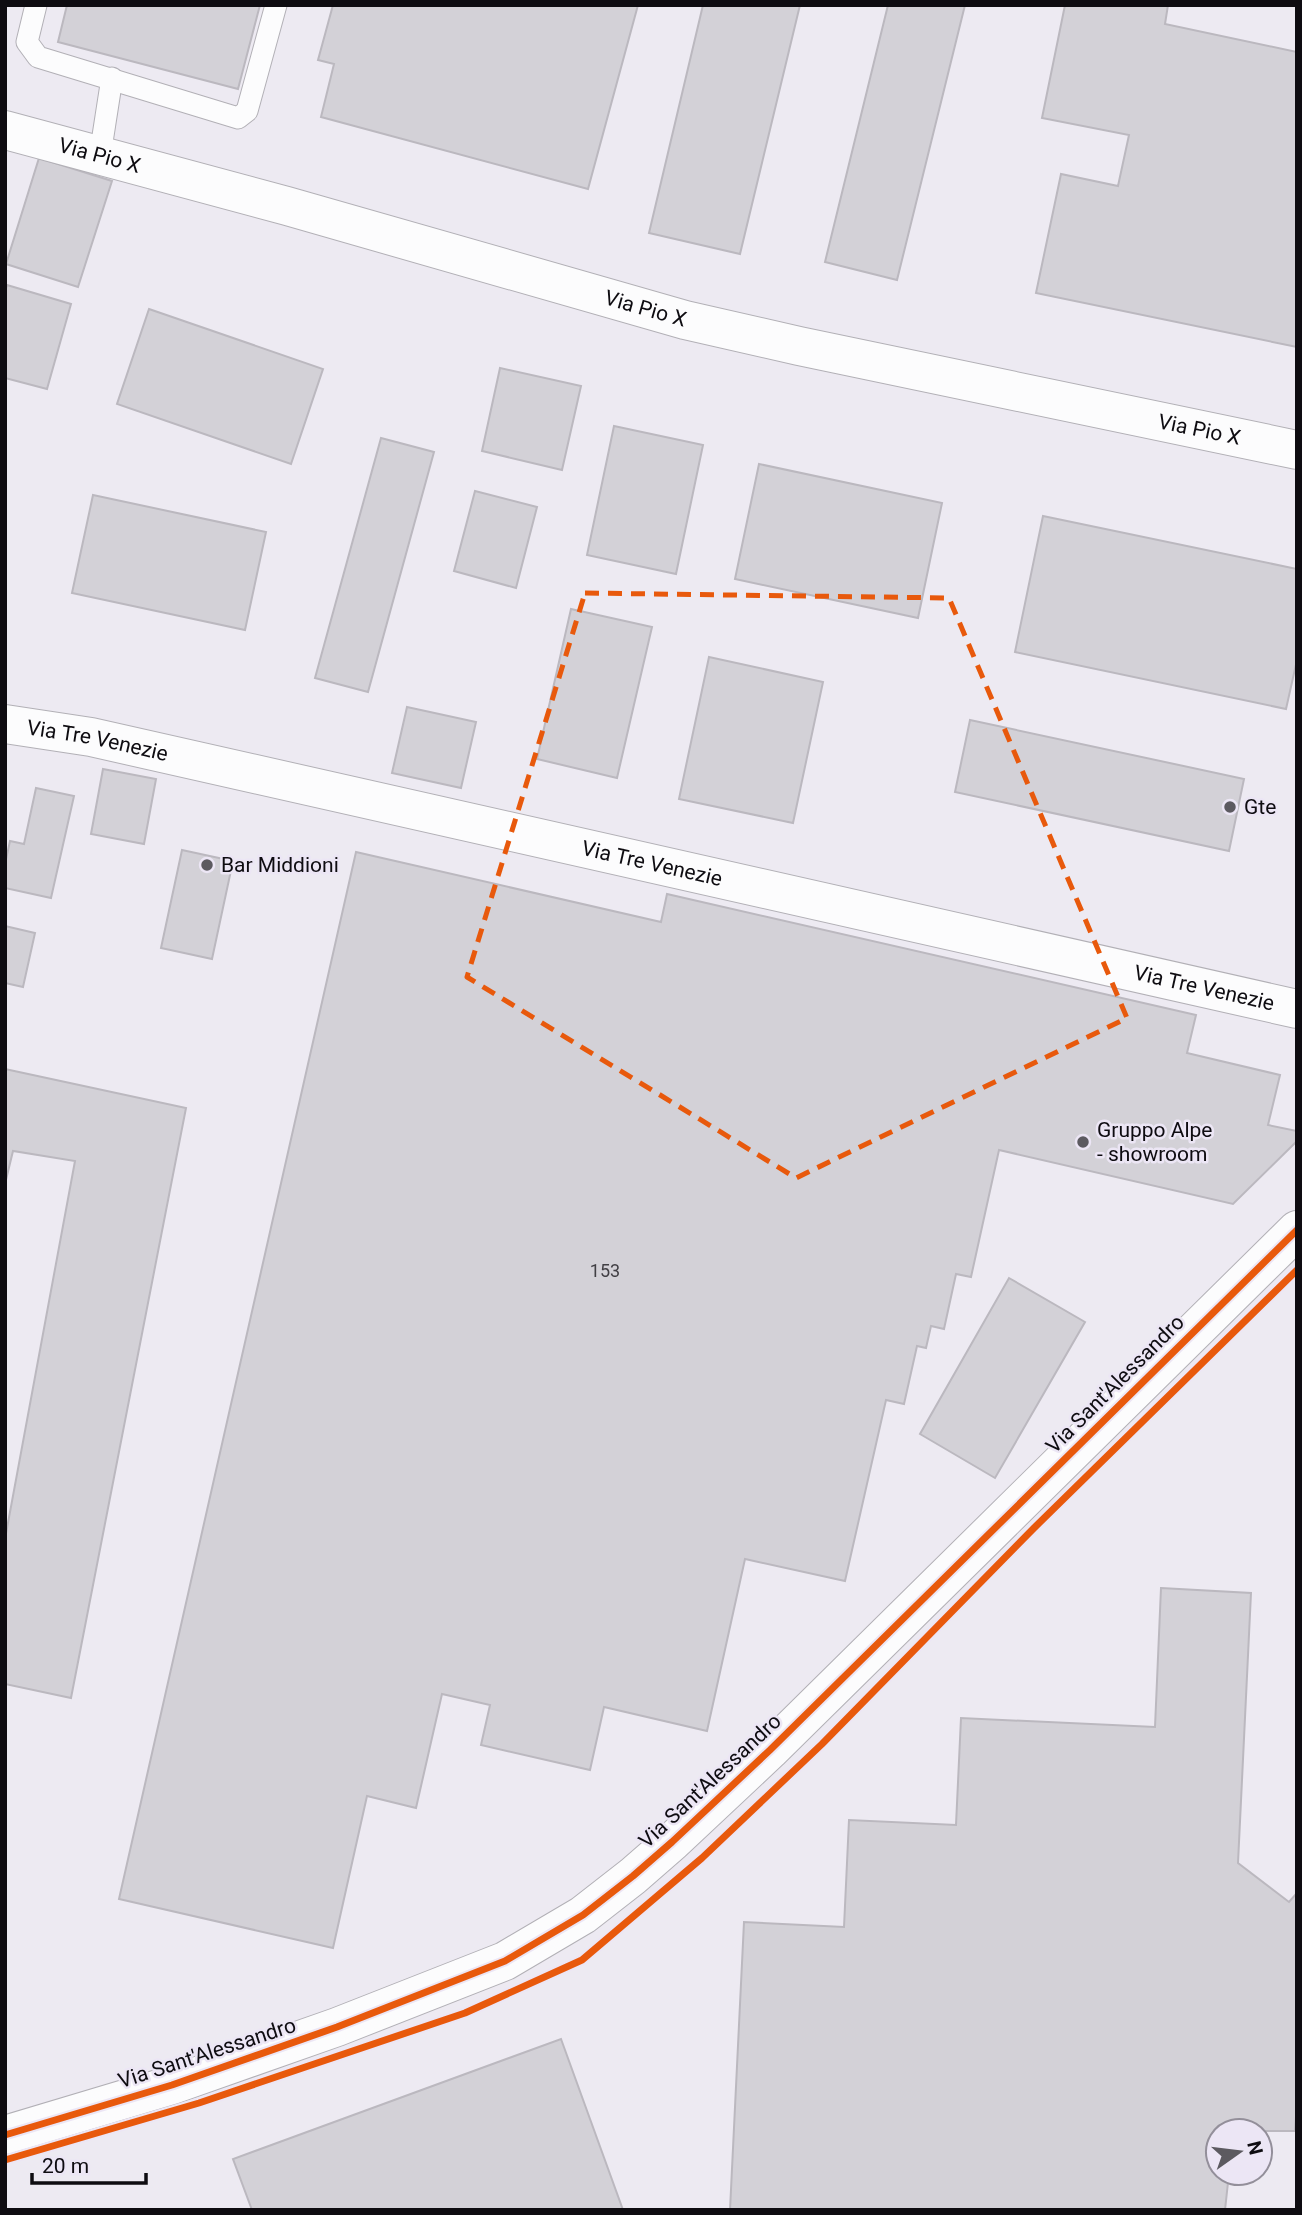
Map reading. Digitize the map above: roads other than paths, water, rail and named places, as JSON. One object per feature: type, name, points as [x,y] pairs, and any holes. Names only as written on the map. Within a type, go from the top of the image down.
[{"type":"street","name":"Via Pio X","points":[[5,130],[287,206],[685,320],[1297,450]]},
{"type":"street","name":"Via Tre Venezie","points":[[5,724],[91,737],[1296,1010]]},
{"type":"street","name":"Via Sant'Alessandro","points":[[5,2135],[172,2085],[337,2027],[505,1961],[583,1915],[662,1851],[770,1750],[1297,1230]]},
{"type":"lane","points":[[36,5],[27,42],[38,57],[238,118],[247,111],[276,5]]},
{"type":"lane","points":[[100,155],[112,78]]},
{"type":"place","name":"Gte","points":[[1230,807]]},
{"type":"place","name":"Bar Middioni","points":[[207,865]]},
{"type":"place","name":"Gruppo Alpe - showroom","points":[[1083,1142]]}]
